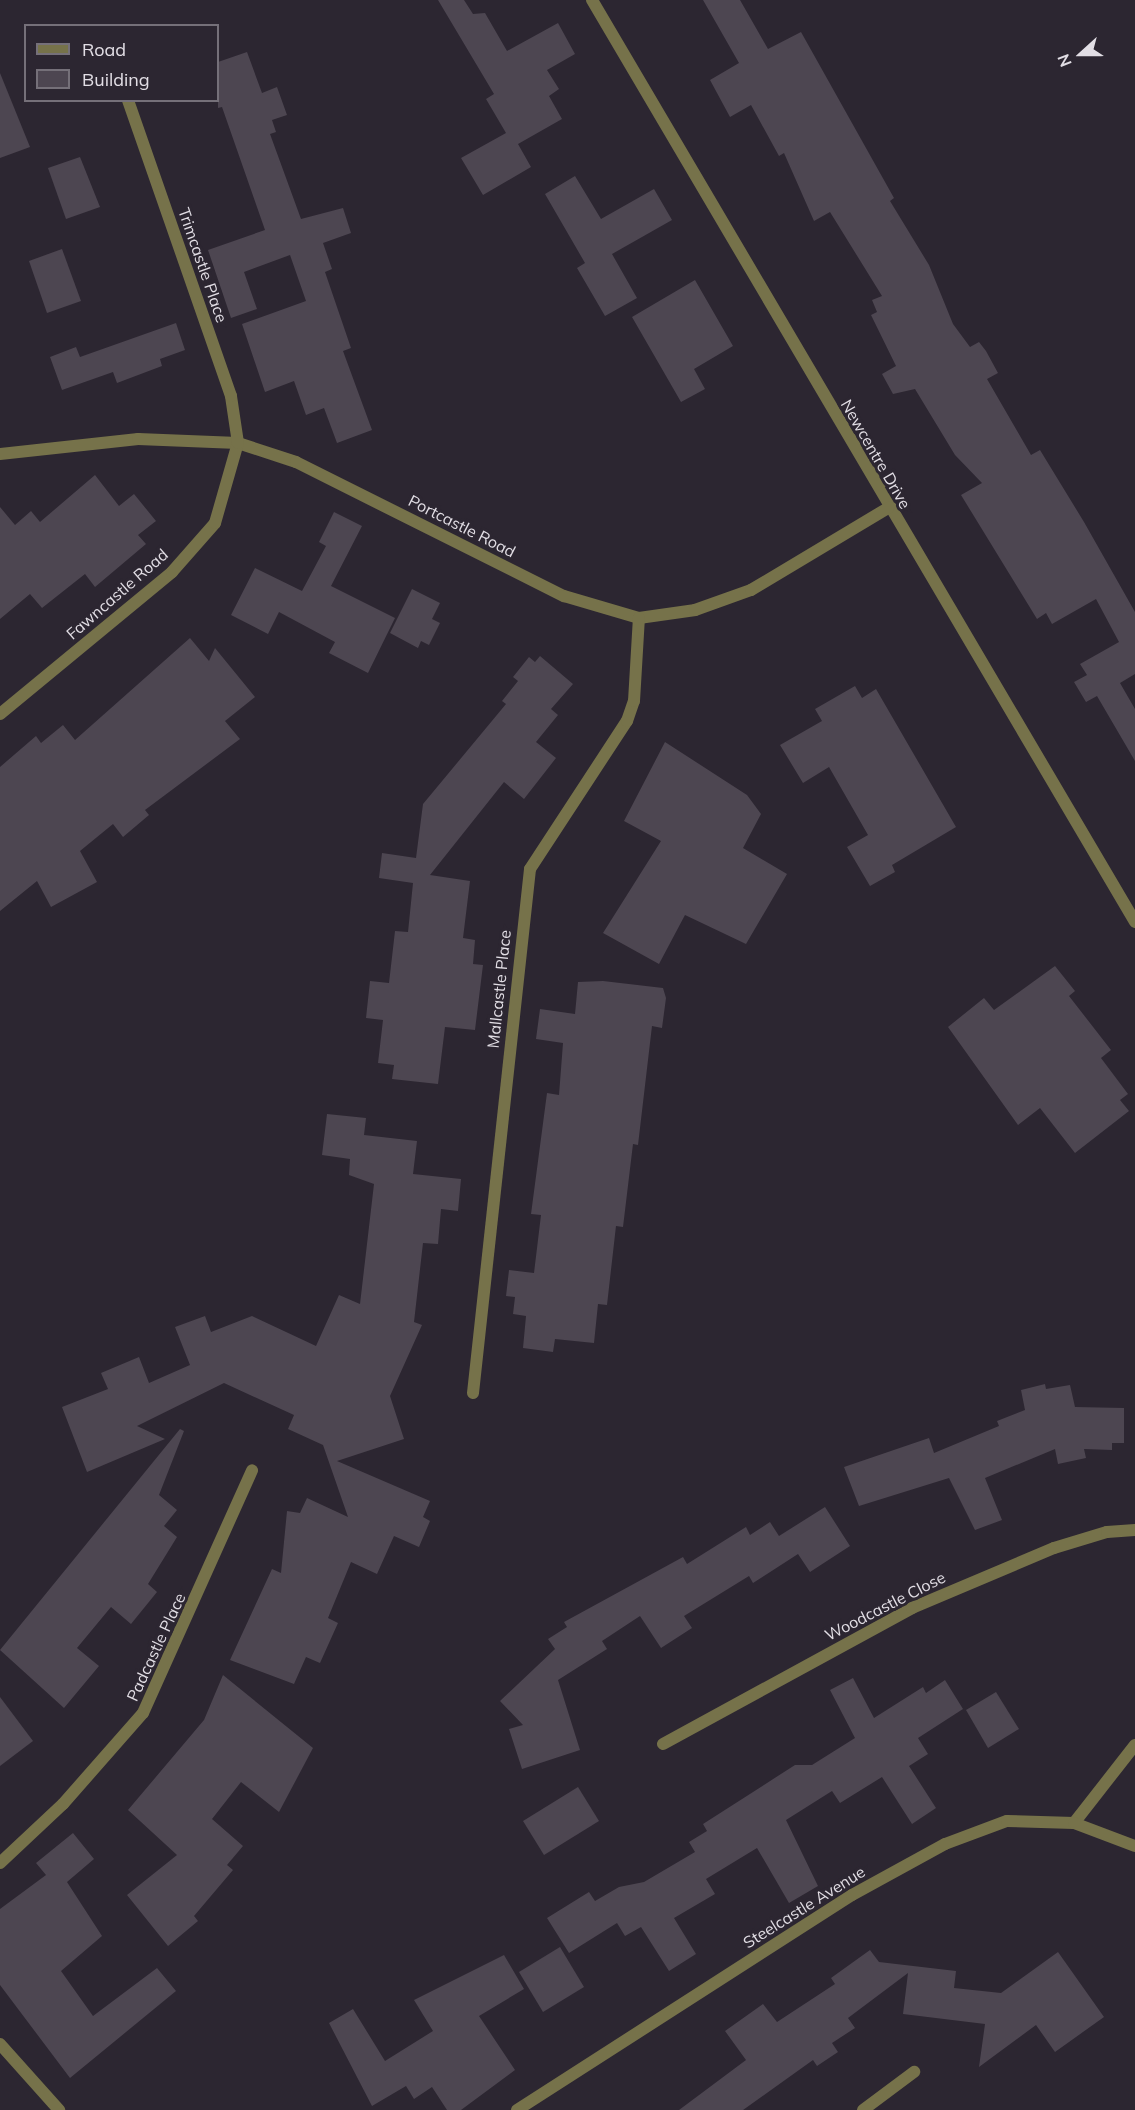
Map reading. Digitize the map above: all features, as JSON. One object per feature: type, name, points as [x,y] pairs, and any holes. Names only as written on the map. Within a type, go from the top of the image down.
[{"type":"street","name":"Newcentre Drive","points":[[592,0],[888,508],[1135,922]]},
{"type":"street","name":"Trimcastle Place","points":[[129,102],[231,396],[238,443]]},
{"type":"street","name":"Portcastle Road","points":[[0,454],[138,439],[238,443],[296,462],[564,596],[639,618],[695,610],[751,590],[888,508]]},
{"type":"street","name":"Fawncastle Road","points":[[0,714],[172,572],[214,523],[238,443]]},
{"type":"street","name":"Mallcastle Place","points":[[473,1393],[530,869],[627,722],[634,702],[639,618]]},
{"type":"street","name":"Padcastle Place","points":[[0,1863],[63,1804],[143,1713],[252,1470]]},
{"type":"street","name":"Woodcastle Close","points":[[663,1744],[922,1603],[1054,1548],[1107,1532],[1135,1530]]},
{"type":"street","points":[[1074,1823],[1135,1745]]},
{"type":"street","name":"Steelcastle Avenue","points":[[517,2110],[852,1895],[945,1844],[1008,1821],[1074,1823],[1135,1846]]},
{"type":"street","points":[[0,2044],[59,2110]]},
{"type":"street","points":[[863,2110],[914,2073]]},
{"type":"building","points":[[438,0],[464,0],[473,14],[485,13],[507,51],[558,23],[575,54],[547,70],[559,89],[549,96],[562,119],[518,144],[531,167],[483,195],[461,158],[506,133],[486,99],[494,94]]},
{"type":"building","points":[[703,0],[740,0],[768,49],[801,32],[894,198],[890,201],[929,265],[953,324],[970,347],[979,342],[986,351],[998,373],[987,379],[1031,455],[1040,450],[1084,522],[1135,612],[1135,674],[1120,683],[1135,709],[1135,761],[1097,696],[1086,702],[1074,682],[1087,675],[1080,664],[1119,642],[1096,599],[1052,624],[1046,613],[1037,619],[961,495],[982,483],[955,455],[915,389],[893,394],[882,374],[896,366],[871,315],[877,312],[872,300],[882,296],[830,212],[814,221],[784,153],[779,156],[751,105],[730,117],[710,80],[739,63]]},
{"type":"building","points":[[247,52],[262,93],[277,87],[287,115],[272,120],[276,132],[270,134],[301,219],[343,208],[351,233],[323,243],[332,269],[325,272],[351,348],[343,351],[372,430],[337,443],[324,408],[306,415],[294,381],[265,392],[242,324],[306,301],[290,255],[244,272],[257,309],[231,318],[208,250],[265,230],[222,107],[218,108],[219,62]]},
{"type":"building","points":[[0,73],[30,147],[0,158]]},
{"type":"building","points":[[80,157],[100,207],[66,219],[48,168]]},
{"type":"building","points":[[575,176],[601,219],[654,189],[672,220],[612,254],[637,298],[605,316],[577,268],[585,263],[545,194]]},
{"type":"building","points":[[62,249],[81,301],[47,313],[29,261]]},
{"type":"building","points":[[695,280],[733,346],[694,369],[705,389],[681,402],[632,317]]},
{"type":"building","points":[[176,323],[185,350],[160,359],[162,366],[117,383],[113,372],[62,390],[50,357],[76,347],[80,357]]},
{"type":"building","points":[[95,475],[119,506],[134,494],[156,521],[138,535],[146,544],[95,587],[85,574],[42,608],[30,594],[0,619],[0,507],[15,525],[31,511],[40,522]]},
{"type":"building","points":[[334,512],[362,526],[331,586],[395,618],[368,673],[329,653],[335,642],[279,612],[268,634],[231,615],[255,568],[302,591],[326,546],[319,542]]},
{"type":"building","points":[[412,589],[440,603],[432,619],[440,623],[429,645],[421,641],[418,648],[390,633]]},
{"type":"building","points":[[190,638],[209,661],[215,648],[255,697],[225,721],[240,739],[145,810],[149,815],[123,837],[113,824],[80,851],[97,882],[51,907],[37,881],[0,911],[0,767],[36,736],[41,743],[63,725],[75,740]]},
{"type":"building","points":[[540,656],[573,684],[551,709],[558,715],[536,742],[556,758],[524,799],[504,782],[430,875],[470,881],[463,938],[475,940],[473,964],[483,965],[475,1030],[445,1027],[438,1084],[392,1079],[394,1065],[378,1063],[383,1020],[366,1018],[370,981],[389,983],[395,931],[408,932],[413,883],[379,878],[382,853],[416,858],[423,804],[506,704],[502,701],[518,681],[513,677],[529,657],[535,662]]},
{"type":"building","points":[[855,686],[862,698],[876,689],[956,827],[892,865],[895,872],[870,886],[847,847],[868,835],[829,767],[803,783],[780,745],[822,721],[815,709]]},
{"type":"building","points":[[665,742],[747,795],[761,814],[743,848],[787,874],[746,944],[685,915],[659,964],[603,933],[661,841],[624,821]]},
{"type":"building","points":[[1055,966],[1075,991],[1069,996],[1111,1050],[1101,1058],[1128,1094],[1120,1100],[1129,1111],[1075,1153],[1040,1108],[1018,1125],[948,1027],[984,998],[994,1010]]},
{"type":"building","points":[[603,981],[663,988],[666,998],[662,1028],[652,1026],[638,1145],[633,1144],[623,1227],[616,1226],[607,1305],[598,1304],[594,1343],[555,1339],[553,1352],[523,1348],[526,1316],[513,1314],[515,1297],[506,1296],[509,1270],[534,1273],[541,1215],[531,1214],[547,1093],[559,1095],[563,1043],[536,1039],[540,1009],[575,1014],[578,982]]},
{"type":"building","points":[[327,1114],[366,1118],[364,1135],[417,1141],[413,1174],[461,1179],[458,1211],[441,1209],[438,1244],[423,1243],[414,1322],[422,1325],[390,1396],[404,1439],[337,1461],[430,1501],[423,1517],[430,1521],[419,1547],[394,1536],[377,1574],[351,1562],[328,1618],[338,1623],[320,1663],[306,1657],[294,1684],[230,1660],[272,1569],[281,1573],[287,1511],[300,1513],[307,1498],[348,1517],[323,1445],[288,1429],[294,1415],[224,1383],[137,1426],[165,1439],[87,1472],[62,1407],[108,1389],[101,1373],[139,1357],[149,1383],[190,1365],[175,1327],[205,1316],[211,1332],[252,1316],[316,1346],[339,1295],[360,1304],[374,1184],[349,1175],[350,1159],[322,1155]]},
{"type":"building","points":[[1045,1384],[1046,1389],[1070,1385],[1075,1407],[1124,1408],[1124,1443],[1112,1443],[1112,1450],[1084,1449],[1086,1458],[1058,1464],[1055,1449],[985,1478],[1002,1520],[975,1530],[949,1478],[859,1506],[844,1467],[929,1438],[934,1453],[999,1426],[997,1421],[1025,1410],[1021,1390]]},
{"type":"building","points":[[180,1429],[184,1431],[159,1495],[177,1510],[164,1526],[177,1537],[148,1584],[157,1592],[131,1624],[111,1607],[77,1648],[99,1666],[64,1708],[0,1650]]},
{"type":"building","points":[[825,1507],[850,1546],[810,1572],[798,1554],[753,1583],[749,1576],[684,1616],[692,1628],[661,1648],[640,1616],[602,1641],[607,1649],[558,1680],[580,1750],[522,1769],[509,1729],[523,1725],[500,1701],[555,1649],[548,1639],[567,1627],[564,1622],[683,1557],[687,1564],[746,1527],[750,1535],[770,1522],[779,1536]]},
{"type":"building","points":[[223,1675],[313,1748],[279,1812],[241,1782],[212,1819],[243,1846],[227,1865],[233,1870],[194,1916],[198,1921],[168,1946],[127,1895],[177,1855],[128,1810],[204,1720]]},
{"type":"building","points":[[853,1678],[874,1718],[923,1687],[926,1693],[945,1680],[963,1709],[918,1738],[928,1754],[909,1766],[936,1808],[912,1824],[882,1777],[840,1803],[832,1791],[786,1820],[818,1886],[789,1903],[757,1848],[706,1879],[715,1894],[674,1918],[696,1954],[669,1971],[641,1927],[625,1936],[617,1923],[569,1953],[547,1918],[589,1892],[595,1901],[619,1887],[644,1882],[695,1852],[689,1842],[707,1831],[703,1824],[795,1765],[812,1765],[855,1738],[830,1690]]},
{"type":"building","points":[[996,1692],[1019,1729],[988,1748],[966,1710]]},
{"type":"building","points":[[0,1697],[33,1741],[0,1766]]},
{"type":"building","points":[[578,1787],[599,1821],[544,1855],[523,1821]]},
{"type":"building","points":[[73,1833],[94,1859],[67,1882],[102,1936],[61,1971],[93,2016],[157,1968],[176,1991],[70,2078],[0,1985],[0,1909],[46,1875],[36,1863]]},
{"type":"building","points":[[560,1947],[584,1987],[543,2012],[519,1972]]},
{"type":"building","points":[[870,1950],[879,1962],[956,1971],[954,1988],[1001,1993],[1058,1952],[1104,2017],[1055,2052],[1036,2025],[979,2067],[985,2024],[903,2014],[908,1973],[848,2018],[855,2028],[832,2043],[838,2052],[817,2066],[813,2060],[743,2110],[679,2110],[746,2060],[725,2031],[763,2004],[777,2022],[835,1984],[831,1978]]},
{"type":"building","points":[[504,1955],[524,1989],[479,2016],[515,2070],[461,2110],[447,2110],[432,2087],[414,2099],[406,2086],[372,2106],[329,2023],[353,2009],[385,2061],[433,2031],[414,2000]]}]
